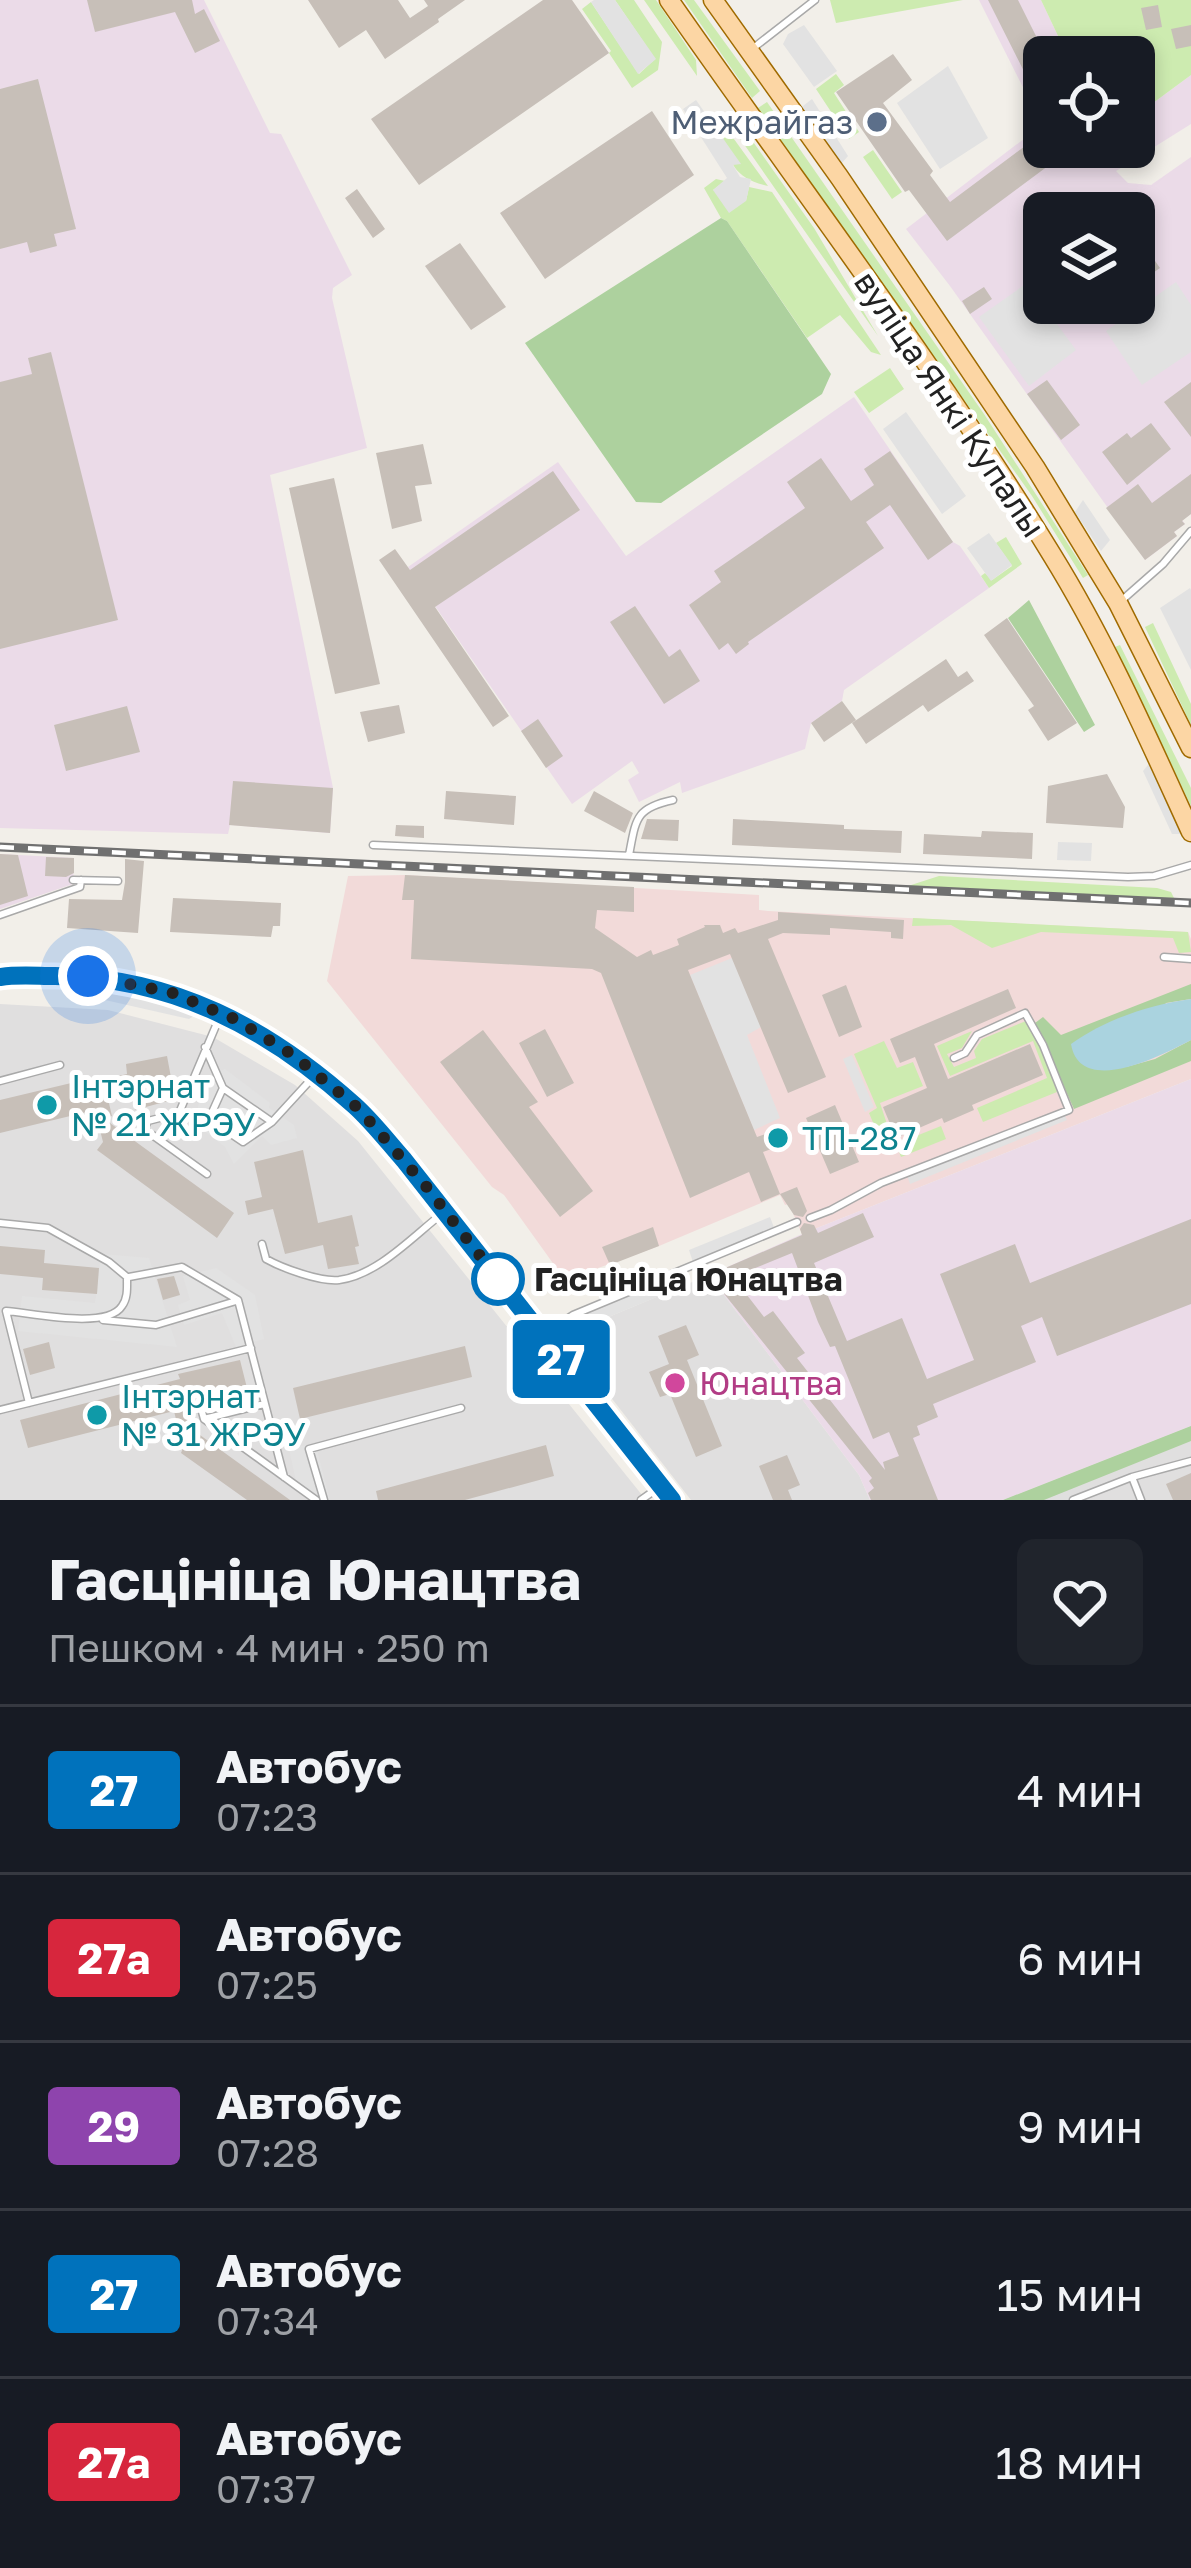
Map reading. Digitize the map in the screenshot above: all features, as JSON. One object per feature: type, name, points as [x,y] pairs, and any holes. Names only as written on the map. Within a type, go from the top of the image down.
[{"type":"main road","name":"вуліца Янкі Купалы","points":[[669,0],[1052,555],[1090,620],[1191,832]]},
{"type":"main road","name":"вуліца Янкі Купалы","points":[[713,0],[1036,467],[1118,603],[1191,748]]},
{"type":"main road","points":[[1090,620],[1118,603]]},
{"type":"main road","points":[[0,977],[88,976],[170,992],[222,1013],[293,1055],[358,1108],[446,1211],[672,1500]]},
{"type":"lane","points":[[749,51],[815,0]]},
{"type":"lane","points":[[1118,603],[1163,564],[1191,530]]},
{"type":"lane","points":[[629,855],[641,812],[674,800]]},
{"type":"lane","points":[[373,845],[1128,877],[1191,865]]},
{"type":"lane","points":[[0,915],[80,887],[77,880],[118,881]]},
{"type":"lane","points":[[1164,957],[1191,959]]},
{"type":"lane","points":[[207,1174],[144,1129],[148,1120],[179,1113],[222,1013]]},
{"type":"lane","points":[[810,1218],[881,1183],[1069,1110],[1025,1013],[977,1035],[965,1053],[954,1058]]},
{"type":"lane","points":[[205,1047],[223,1088],[272,1122]]},
{"type":"lane","points":[[0,1081],[60,1065]]},
{"type":"lane","points":[[223,1088],[209,1119],[243,1142],[272,1122],[316,1074]]},
{"type":"lane","points":[[262,1244],[266,1259],[282,1268],[337,1280],[372,1268],[446,1211]]},
{"type":"lane","points":[[0,1223],[48,1228],[127,1277]]},
{"type":"lane","points":[[542,1334],[573,1315],[794,1224],[797,1237]]},
{"type":"lane","points":[[127,1277],[182,1267],[238,1300],[284,1477]]},
{"type":"lane","points":[[100,1320],[116,1314],[126,1302],[127,1277]]},
{"type":"lane","points":[[29,1403],[6,1310],[156,1325],[238,1300]]},
{"type":"lane","points":[[0,1410],[251,1348]]},
{"type":"lane","points":[[199,1401],[204,1419],[320,1500]]},
{"type":"lane","points":[[204,1419],[266,1403]]},
{"type":"lane","points":[[320,1500],[309,1449],[460,1408]]},
{"type":"lane","points":[[1073,1500],[1191,1461]]},
{"type":"lane","points":[[1132,1478],[1142,1500]]},
{"type":"lane","points":[[641,1500],[661,1485]]},
{"type":"shaded area","points":[[0,0],[204,0],[270,133],[281,134],[352,275],[333,288],[332,298],[367,448],[270,475],[333,788],[330,833],[230,825],[228,834],[0,828]]},
{"type":"shaded area","points":[[615,0],[656,59],[638,74],[591,2]]},
{"type":"shaded area","points":[[979,0],[1041,0],[1058,36],[1023,36],[1023,87]]},
{"type":"shaded area","points":[[804,25],[837,71],[814,87],[783,44],[788,34]]},
{"type":"shaded area","points":[[948,66],[988,138],[940,169],[897,103]]},
{"type":"shaded area","points":[[1191,75],[1191,124],[1155,147],[1155,102]]},
{"type":"shaded area","points":[[812,99],[848,156],[835,171],[794,113]]},
{"type":"shaded area","points":[[696,100],[741,164],[733,165],[740,177],[751,179],[746,201],[729,213],[713,190],[727,178],[683,109]]},
{"type":"shaded area","points":[[1023,140],[1023,168],[1121,168],[1116,171],[1128,183],[1151,185],[1191,157],[1191,514],[1174,532],[1177,536],[1145,560],[906,229]]},
{"type":"shaded area","points":[[1176,282],[1191,305],[1191,352],[1142,385],[1106,331],[1116,324],[1155,324],[1155,297]]},
{"type":"shaded area","points":[[1023,286],[1023,324],[1057,324],[1076,350],[1029,386],[979,317]]},
{"type":"shaded area","points":[[854,397],[989,588],[844,690],[842,701],[811,723],[805,749],[682,793],[680,782],[639,802],[628,780],[639,773],[632,761],[572,804],[408,567],[558,462],[626,556]]},
{"type":"shaded area","points":[[906,412],[966,496],[942,514],[883,429]]},
{"type":"shaded area","points":[[1083,500],[1110,540],[1101,551],[1075,512]]},
{"type":"shaded area","points":[[989,533],[1012,565],[991,581],[967,548]]},
{"type":"shaded area","points":[[1191,590],[1191,670],[1160,608]]},
{"type":"shaded area","points":[[1156,755],[1191,834],[1172,834],[1143,771]]},
{"type":"shaded area","points":[[1058,842],[1092,843],[1091,861],[1057,860]]},
{"type":"shaded area","points":[[0,854],[74,858],[73,884],[0,909]]},
{"type":"shaded area","points":[[405,875],[759,895],[759,910],[768,911],[1188,932],[1191,1079],[802,1234],[780,1195],[565,1280],[504,1195],[492,1187],[327,981],[348,876]]},
{"type":"shaded area","points":[[732,958],[761,1027],[747,1035],[780,1118],[754,1130],[690,975]]},
{"type":"shaded area","points":[[66,976],[207,1007],[189,1019],[74,993]]},
{"type":"shaded area","points":[[0,1004],[108,1010],[213,1037],[295,1085],[358,1141],[646,1500],[0,1500]]},
{"type":"shaded area","points":[[852,1055],[874,1107],[865,1112],[843,1059]]},
{"type":"shaded area","points":[[225,1069],[294,1125],[297,1138],[271,1145],[262,1136],[234,1164],[225,1147],[193,1122],[208,1076]]},
{"type":"shaded area","points":[[1191,1079],[1191,1426],[1003,1500],[870,1500],[859,1475],[709,1275]]},
{"type":"shaded area","points":[[1063,1112],[1067,1120],[910,1184],[906,1173]]},
{"type":"shaded area","points":[[770,1217],[775,1230],[694,1265],[689,1250]]},
{"type":"shaded area","points":[[101,1254],[149,1258],[177,1347],[18,1331],[22,1296],[95,1303]]},
{"type":"shaded area","points":[[216,1268],[255,1295],[264,1339],[236,1347],[222,1313],[184,1325],[178,1305],[190,1300],[183,1276]]},
{"type":"shaded area","points":[[682,1270],[688,1284],[587,1326],[581,1312]]},
{"type":"shaded area","points":[[709,1275],[859,1475],[870,1500],[691,1500],[563,1336]]},
{"type":"shaded area","points":[[1191,1426],[1191,1500],[1003,1500]]},
{"type":"shaded area","points":[[315,1443],[330,1500],[316,1500],[297,1486],[289,1449]]},
{"type":"green space","points":[[615,0],[634,0],[662,42],[658,70],[632,88],[582,9],[591,2],[639,74],[655,59]]},
{"type":"green space","points":[[644,0],[656,0],[696,60],[697,76]]},
{"type":"green space","points":[[684,0],[694,0],[760,91],[752,98]]},
{"type":"green space","points":[[830,0],[963,0],[836,23]]},
{"type":"green space","points":[[1041,0],[1191,0],[1191,75],[1155,102],[1155,36],[1058,36]]},
{"type":"green space","points":[[836,74],[844,85],[834,93],[859,132],[849,139],[816,89]]},
{"type":"green space","points":[[767,102],[984,414],[1088,575],[1083,578],[1032,496],[758,108]]},
{"type":"green space","points":[[739,122],[814,228],[878,336],[732,127]]},
{"type":"green space","points":[[726,128],[768,186],[748,179],[736,168],[719,133]]},
{"type":"green space","points":[[873,150],[902,192],[892,199],[863,157]]},
{"type":"green space","points":[[716,179],[725,181],[713,190],[746,201],[749,187],[772,192],[881,355],[871,352],[840,315],[807,338],[721,218],[704,188]]},
{"type":"green space","points":[[721,218],[831,374],[822,394],[661,503],[636,502],[525,343]]},
{"type":"green space","points":[[890,368],[904,389],[869,413],[854,392]]},
{"type":"green space","points":[[1006,537],[1022,564],[989,588],[981,576],[985,573],[992,580],[1012,566],[996,543]]},
{"type":"green space","points":[[1029,600],[1095,725],[1084,732],[1008,618]]},
{"type":"green space","points":[[1153,623],[1191,704],[1191,725],[1145,627]]},
{"type":"green space","points":[[1120,645],[1191,788],[1191,806],[1115,647]]},
{"type":"green space","points":[[939,876],[1157,888],[1171,892],[1175,900],[908,886]]},
{"type":"green space","points":[[913,918],[1188,932],[1191,952],[1179,953],[1173,938],[1041,932],[992,948],[951,925],[912,926]]},
{"type":"green space","points":[[1191,984],[1191,999],[1166,1003],[1126,1067],[1155,1059],[1191,1040],[1191,1061],[1074,1109],[1035,1023],[1043,1017],[1061,1035]]},
{"type":"green space","points":[[1026,1021],[1042,1046],[1057,1092],[983,1122],[977,1108],[1047,1078],[1033,1041],[950,1076],[937,1046],[972,1031],[962,1048],[947,1054],[954,1067],[976,1058],[974,1051],[982,1039]]},
{"type":"green space","points":[[884,1041],[897,1068],[913,1062],[923,1086],[880,1103],[893,1142],[883,1146],[869,1113],[877,1108],[854,1054]]},
{"type":"green space","points":[[941,1126],[946,1139],[901,1157],[896,1144]]},
{"type":"green space","points":[[1191,1426],[1191,1441],[1044,1500],[1003,1500]]},
{"type":"water","points":[[1191,999],[1191,1040],[1124,1068],[1090,1068],[1078,1060],[1071,1044],[1099,1027],[1144,1009]]},
{"type":"building","points":[[87,0],[192,0],[195,14],[204,9],[220,41],[195,53],[175,12],[95,32]]},
{"type":"building","points":[[308,0],[398,0],[410,18],[428,6],[424,0],[465,0],[385,59],[366,30],[339,48]]},
{"type":"building","points":[[543,0],[572,0],[609,53],[419,185],[371,119]]},
{"type":"building","points":[[988,0],[1018,0],[1036,36],[1023,36],[1023,69]]},
{"type":"building","points":[[1158,5],[1162,27],[1146,30],[1141,8]]},
{"type":"building","points":[[1191,25],[1191,46],[1176,49],[1171,29]]},
{"type":"building","points":[[893,54],[912,80],[883,103],[950,202],[1023,148],[1023,168],[1045,168],[947,241],[909,190],[905,192],[836,92]]},
{"type":"building","points":[[38,79],[76,229],[54,234],[57,246],[30,253],[27,242],[0,249],[0,89]]},
{"type":"building","points":[[652,111],[694,175],[545,279],[500,213]]},
{"type":"building","points":[[357,189],[385,229],[373,238],[345,198]]},
{"type":"building","points":[[460,243],[506,307],[471,330],[425,266]]},
{"type":"building","points":[[984,287],[992,299],[970,314],[962,301]]},
{"type":"building","points":[[51,352],[118,620],[0,649],[0,382],[32,374],[28,358]]},
{"type":"building","points":[[1047,380],[1080,425],[1061,440],[1027,394]]},
{"type":"building","points":[[1191,382],[1191,437],[1164,402]]},
{"type":"building","points":[[1151,423],[1171,449],[1127,485],[1102,452],[1127,433],[1131,438]]},
{"type":"building","points":[[423,444],[432,484],[415,486],[422,521],[392,529],[376,453]]},
{"type":"building","points":[[890,451],[953,542],[928,560],[890,505],[866,522],[884,548],[736,654],[728,643],[719,650],[689,605],[721,582],[714,571],[805,508],[787,482],[821,458],[851,501],[874,485],[864,469]]},
{"type":"building","points":[[553,471],[580,510],[435,607],[509,716],[493,727],[379,560],[395,549],[410,570]]},
{"type":"building","points":[[1191,474],[1191,514],[1174,532],[1177,536],[1145,560],[1106,508],[1138,484],[1152,503]]},
{"type":"building","points":[[334,478],[380,684],[335,694],[289,488]]},
{"type":"building","points":[[635,606],[669,657],[680,649],[700,681],[664,704],[610,622]]},
{"type":"building","points":[[1007,618],[1077,723],[1048,741],[1028,710],[1034,706],[984,635]]},
{"type":"building","points":[[946,659],[958,677],[967,671],[974,681],[928,712],[923,705],[866,744],[852,723]]},
{"type":"building","points":[[842,701],[856,720],[824,742],[811,723]]},
{"type":"building","points":[[399,705],[405,733],[368,742],[360,712]]},
{"type":"building","points":[[127,706],[140,752],[66,771],[54,725]]},
{"type":"building","points":[[538,719],[563,756],[546,768],[521,731]]},
{"type":"building","points":[[1107,774],[1125,807],[1123,828],[1046,823],[1048,786]]},
{"type":"building","points":[[233,781],[333,788],[330,833],[229,825]]},
{"type":"building","points":[[446,791],[516,796],[514,825],[444,819]]},
{"type":"building","points":[[594,791],[633,813],[625,833],[584,811]]},
{"type":"building","points":[[647,819],[679,820],[678,841],[641,839]]},
{"type":"building","points":[[733,819],[902,831],[901,853],[732,845]]},
{"type":"building","points":[[396,825],[424,826],[424,838],[395,836]]},
{"type":"building","points":[[982,831],[1033,833],[1032,859],[923,854],[924,834],[981,837]]},
{"type":"building","points":[[0,854],[18,855],[28,896],[0,905]]},
{"type":"building","points":[[46,857],[74,858],[74,873],[45,876]]},
{"type":"building","points":[[125,859],[144,861],[138,933],[67,928],[69,899],[122,900]]},
{"type":"building","points":[[405,875],[634,887],[634,912],[597,910],[595,928],[637,957],[679,945],[677,939],[704,925],[720,925],[723,933],[735,928],[738,933],[778,920],[778,912],[904,920],[903,939],[891,938],[891,932],[830,928],[830,935],[783,933],[768,939],[826,1077],[788,1093],[730,954],[688,970],[757,1137],[782,1128],[788,1143],[763,1152],[780,1194],[761,1202],[749,1172],[690,1198],[601,973],[411,959],[414,900],[402,900]]},
{"type":"building","points":[[173,898],[281,903],[280,926],[273,926],[271,937],[170,932]]},
{"type":"building","points":[[846,985],[862,1027],[839,1037],[822,995]]},
{"type":"building","points":[[1008,989],[1016,1008],[934,1044],[948,1079],[1030,1044],[1043,1075],[972,1105],[974,1110],[944,1123],[942,1118],[896,1138],[883,1107],[927,1088],[915,1057],[900,1063],[890,1039]]},
{"type":"building","points":[[545,1029],[574,1083],[547,1097],[519,1043]]},
{"type":"building","points":[[483,1030],[538,1102],[529,1107],[593,1191],[560,1217],[440,1062]]},
{"type":"building","points":[[167,1056],[175,1099],[135,1110],[130,1090],[107,1095],[112,1116],[103,1118],[234,1213],[217,1238],[97,1150],[103,1142],[95,1110],[0,1133],[0,1100],[127,1074],[126,1064]]},
{"type":"building","points":[[835,1105],[859,1162],[830,1174],[806,1118]]},
{"type":"building","points":[[303,1150],[318,1223],[352,1215],[359,1264],[328,1269],[323,1245],[285,1254],[273,1209],[248,1215],[245,1201],[262,1197],[254,1162]]},
{"type":"building","points":[[797,1187],[807,1211],[803,1217],[794,1215],[780,1194]]},
{"type":"building","points":[[863,1213],[874,1237],[814,1263],[847,1341],[902,1318],[927,1379],[974,1360],[940,1274],[1015,1244],[1030,1283],[1191,1219],[1191,1304],[1057,1356],[1042,1317],[1021,1326],[1036,1362],[933,1404],[938,1417],[917,1426],[920,1435],[913,1438],[938,1500],[871,1500],[872,1478],[709,1275],[802,1235],[804,1223],[814,1225],[818,1233]],"holes":[[[792,1253],[830,1347],[835,1346],[873,1439],[889,1432],[899,1456],[883,1462],[885,1470],[797,1358],[805,1353],[773,1311],[764,1317],[733,1277]]]},
{"type":"building","points":[[653,1227],[659,1246],[610,1265],[602,1247]]},
{"type":"building","points":[[0,1246],[45,1250],[44,1263],[99,1268],[97,1294],[42,1290],[43,1278],[0,1274]]},
{"type":"building","points":[[174,1276],[180,1295],[163,1300],[157,1279]]},
{"type":"building","name":"Юнацтва","points":[[686,1325],[699,1355],[687,1360],[722,1446],[696,1457],[670,1394],[660,1397],[649,1372],[669,1364],[658,1336]]},
{"type":"building","points":[[49,1342],[55,1368],[30,1375],[23,1349]]},
{"type":"building","points":[[465,1346],[472,1377],[300,1419],[293,1388]]},
{"type":"building","points":[[240,1360],[250,1400],[212,1409],[207,1390],[184,1396],[193,1430],[290,1500],[247,1500],[181,1453],[174,1411],[28,1448],[20,1420]]},
{"type":"building","points":[[546,1445],[554,1476],[465,1500],[378,1500],[376,1491]]},
{"type":"building","points":[[787,1455],[800,1485],[788,1490],[792,1500],[773,1500],[759,1466]]},
{"type":"building","points":[[1191,1473],[1191,1500],[1173,1500],[1166,1484]]},
{"type":"railway","points":[[0,847],[1191,903]]},
{"type":"bus line","name":"27","points":[[0,977],[88,976],[170,992],[235,1019],[293,1055],[358,1108],[404,1160],[672,1500]]},
{"type":"place","name":"Межрайгаз","points":[[877,122]]},
{"type":"place","name":"Інтэрнат № 21 ЖРЭУ","points":[[47,1105]]},
{"type":"place","name":"ТП-287","points":[[778,1138]]},
{"type":"place","name":"Гасцініца Юнацтва","points":[[498,1279]]},
{"type":"place","name":"Юнацтва","points":[[675,1383]]},
{"type":"place","name":"Інтэрнат № 31 ЖРЭУ","points":[[97,1415]]},
{"type":"route","points":[[88,976],[170,992],[235,1019],[293,1055],[358,1108],[498,1279]]}]
